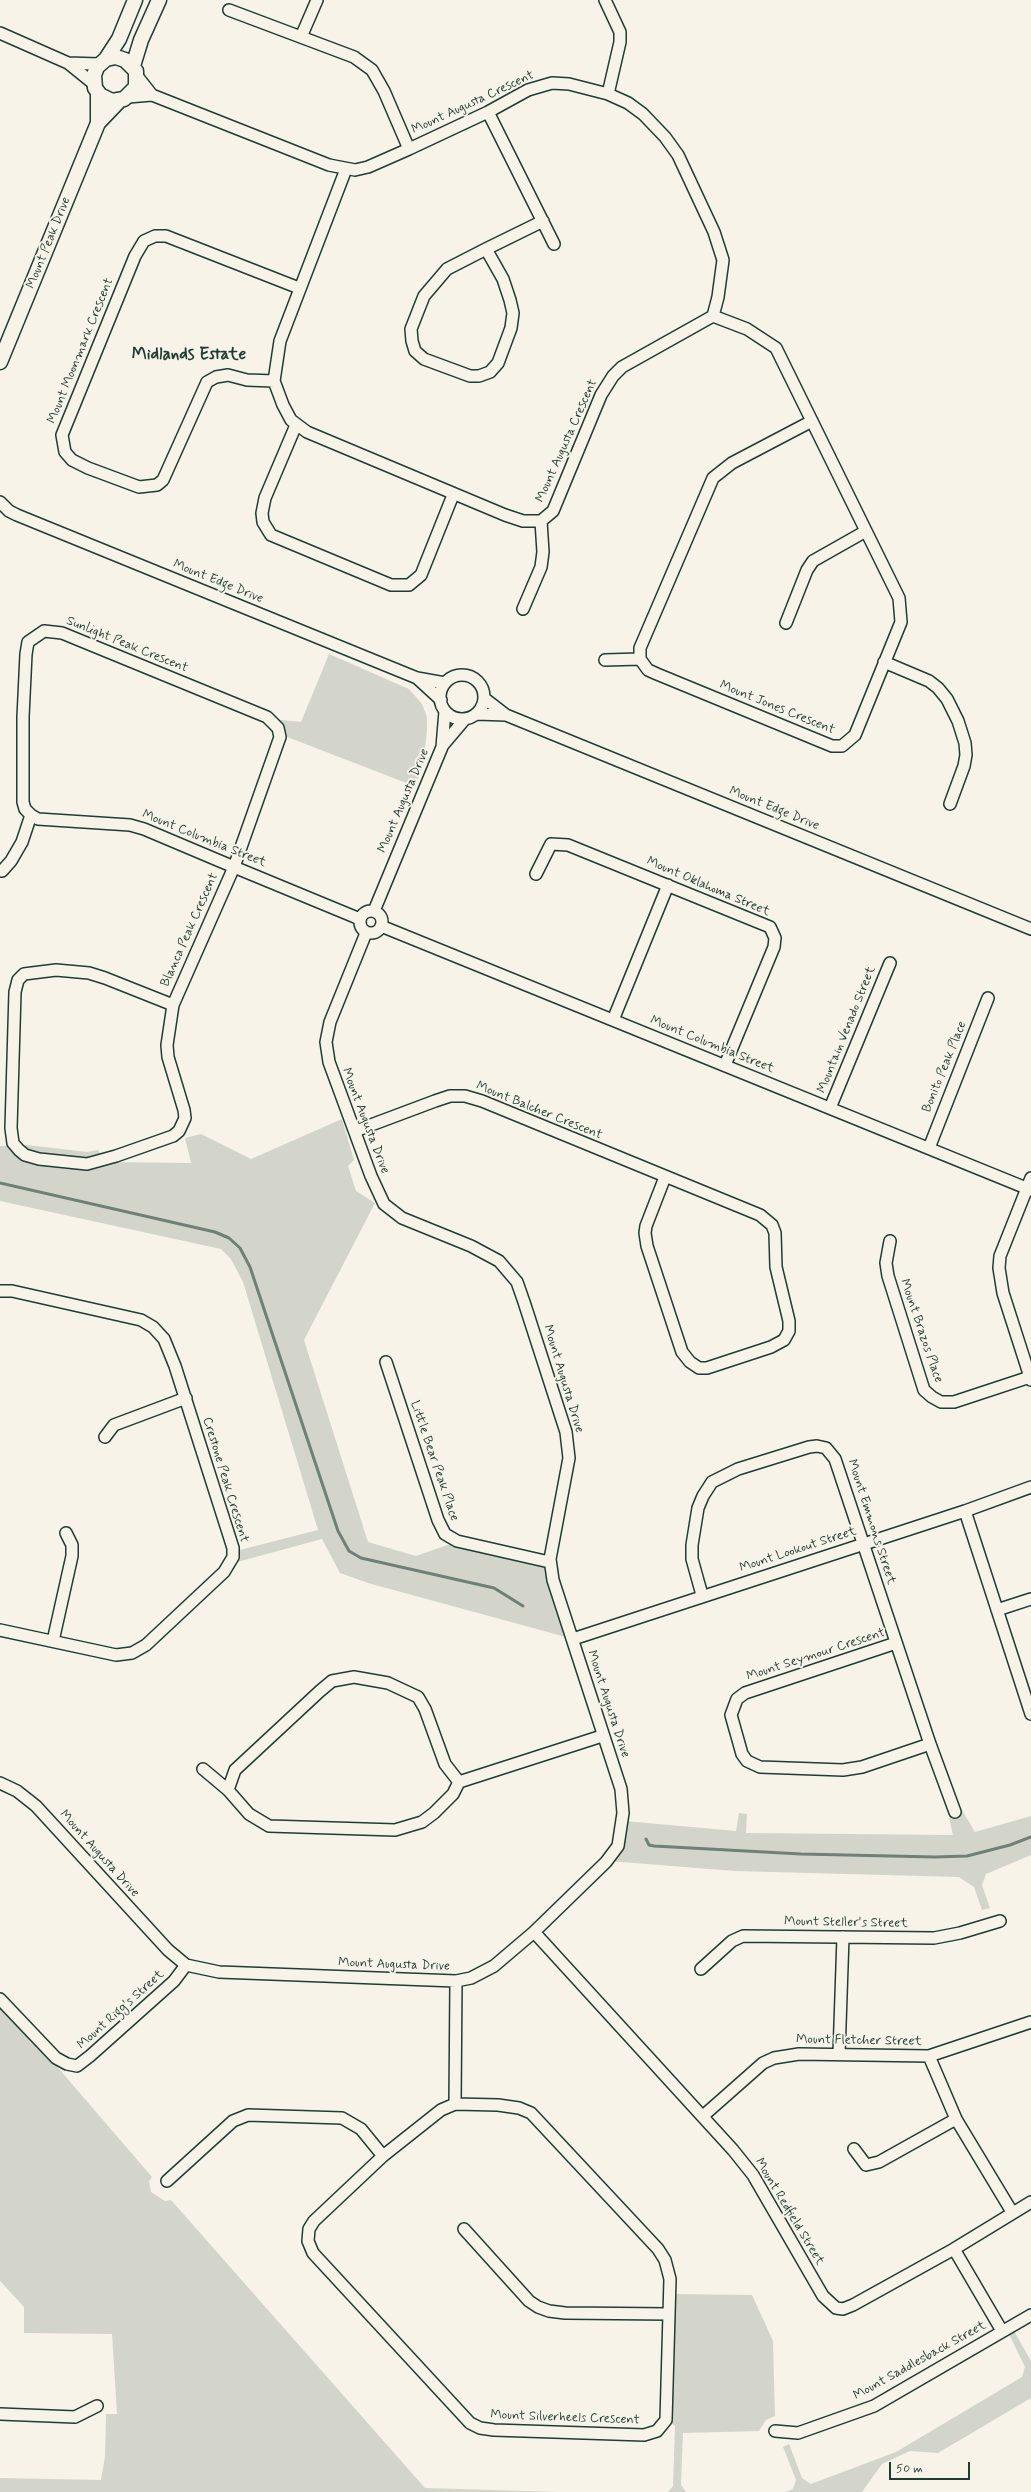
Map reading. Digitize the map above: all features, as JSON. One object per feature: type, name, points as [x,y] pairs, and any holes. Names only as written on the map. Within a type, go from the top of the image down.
[{"type":"street","name":"Mount Peak Drive","points":[[98,123],[94,75],[119,39],[135,0]]},
{"type":"street","name":"Mount Peak Drive","points":[[0,362],[98,123],[136,88],[135,71],[141,40],[159,0]]},
{"type":"street","points":[[302,37],[317,0]]},
{"type":"street","points":[[605,0],[620,32],[620,42],[608,94]]},
{"type":"street","points":[[229,10],[354,56],[372,70],[384,91],[409,149]]},
{"type":"street","points":[[0,33],[68,63],[108,100],[124,99]]},
{"type":"street","points":[[68,63],[102,62],[121,58],[135,71],[152,95]]},
{"type":"street","name":"Mount Augusta Crescent","points":[[124,99],[152,95],[330,165],[346,169],[368,167],[488,112],[528,90],[552,83],[569,84],[608,94],[628,103],[643,114],[665,137],[678,155],[714,232],[723,260],[721,283],[713,316],[622,367],[613,376],[601,395],[553,511],[541,521],[523,522],[453,495],[307,432],[296,425],[283,405],[274,381],[280,341],[299,288],[346,169]]},
{"type":"street","points":[[488,112],[554,244]]},
{"type":"street","points":[[486,249],[503,279],[513,313],[511,328],[498,363],[490,372],[479,376],[470,376],[424,358],[415,351],[412,341],[412,329],[424,296],[435,281],[447,269],[486,249],[543,221]]},
{"type":"street","name":"Mount Moonmark Crescent","points":[[274,381],[247,380],[228,375],[216,377],[207,382],[163,480],[157,485],[139,487],[88,468],[72,460],[65,452],[62,434],[135,256],[144,241],[155,236],[170,237],[299,288]]},
{"type":"street","name":"Mount Jones Crescent","points":[[640,659],[648,670],[657,674],[832,746],[842,746],[855,735],[901,622],[901,608],[893,586],[776,348],[747,329],[713,316]]},
{"type":"street","points":[[605,660],[640,659],[640,648],[713,478],[732,463],[812,422]]},
{"type":"street","points":[[296,425],[265,498],[262,513],[263,522],[271,534],[391,585],[409,585],[421,575],[453,495]]},
{"type":"street","name":"Mount Edge Drive","points":[[0,502],[4,511],[417,678],[446,683],[458,676],[472,678],[482,689],[484,698],[506,715],[1031,929]]},
{"type":"street","points":[[523,609],[541,567],[543,552],[541,521]]},
{"type":"street","points":[[786,624],[807,570],[813,561],[866,531]]},
{"type":"street","name":"Sunlight Peak Crescent","points":[[31,815],[25,809],[23,802],[23,717],[26,654],[28,642],[34,636],[44,631],[53,631],[267,717],[278,728],[280,736],[278,748],[234,867]]},
{"type":"street","points":[[884,662],[929,681],[938,688],[947,699],[958,722],[965,744],[966,755],[964,766],[950,804]]},
{"type":"street","name":"Mount Edge Drive","points":[[417,678],[441,700],[446,711]]},
{"type":"street","points":[[441,700],[441,691],[446,683]]},
{"type":"street","points":[[476,714],[482,707],[484,698]]},
{"type":"street","points":[[446,711],[452,716],[465,719]]},
{"type":"street","name":"Mount Augusta Drive","points":[[374,911],[442,747],[446,711]]},
{"type":"street","name":"Mount Edge Drive","points":[[465,719],[476,714],[506,715]]},
{"type":"street","name":"Mount Augusta Drive","points":[[442,747],[465,719]]},
{"type":"street","points":[[2,871],[12,860],[22,842],[31,815]]},
{"type":"street","name":"Mount Columbia Street","points":[[31,815],[38,819],[130,824],[359,919]]},
{"type":"street","name":"Mount Oklahoma Street","points":[[536,874],[549,847],[557,843],[568,845],[765,924],[773,931],[774,947],[725,1065]]},
{"type":"street","name":"Blanca Peak Crescent","points":[[173,1005],[89,973],[56,970],[24,974],[18,980],[15,992],[11,1128],[13,1143],[19,1150],[25,1155],[39,1159],[86,1164],[123,1154],[173,1136],[179,1131],[184,1118],[184,1110],[168,1057],[167,1045],[173,1005],[234,867]]},
{"type":"street","points":[[613,1020],[668,885]]},
{"type":"street","points":[[374,911],[382,918],[381,926],[375,933],[366,933],[360,927],[359,919],[365,912],[374,911]]},
{"type":"street","name":"Mount Columbia Street","points":[[381,926],[1029,1189]]},
{"type":"street","name":"Mount Augusta Drive","points":[[0,1783],[17,1791],[36,1806],[168,1950],[186,1965],[220,1972],[456,1981],[471,1978],[494,1966],[534,1932],[606,1862],[618,1846],[623,1813],[623,1795],[602,1736],[573,1638],[557,1597],[550,1560],[567,1479],[569,1458],[567,1437],[517,1282],[499,1261],[485,1253],[392,1212],[380,1198],[331,1071],[326,1042],[330,1022],[366,933]]},
{"type":"street","name":"Mountain Venado Street","points":[[830,1108],[890,963]]},
{"type":"street","name":"Bonito Peak Place","points":[[929,1148],[988,998]]},
{"type":"street","name":"Mount Balcher Crescent","points":[[355,1131],[450,1096],[465,1096],[482,1101],[760,1215],[772,1225],[775,1233],[776,1267],[789,1321],[789,1331],[784,1340],[771,1348],[707,1368],[699,1368],[690,1362],[682,1352],[647,1246],[645,1233],[647,1221],[665,1177]]},
{"type":"street","points":[[1030,1379],[1003,1292],[999,1268],[1000,1256],[1029,1189],[1031,1178]]},
{"type":"street","name":"Mount Brazos Place","points":[[890,1241],[886,1263],[888,1276],[924,1390],[941,1402],[954,1402],[1030,1379]]},
{"type":"street","name":"Crestone Peak Crescent","points":[[0,1291],[12,1292],[141,1320],[153,1327],[164,1338],[186,1398],[231,1539],[233,1557],[229,1566],[137,1651],[116,1655],[0,1630]]},
{"type":"street","name":"Little Bear Peak Place","points":[[386,1362],[438,1520],[446,1534],[457,1541],[545,1561],[550,1560]]},
{"type":"street","points":[[105,1437],[114,1425],[186,1398]]},
{"type":"street","name":"Mount Emmons Street","points":[[702,1595],[692,1560],[692,1545],[698,1508],[702,1496],[712,1482],[738,1469],[809,1447],[817,1446],[826,1448],[835,1459],[862,1544],[930,1744],[955,1812]]},
{"type":"street","name":"Mount Lookout Street","points":[[573,1638],[965,1511],[1031,1487]]},
{"type":"street","points":[[965,1511],[1031,1714]]},
{"type":"street","points":[[52,1641],[72,1556],[72,1545],[66,1533]]},
{"type":"street","points":[[997,1610],[1031,1599]]},
{"type":"street","name":"Mount Seymour Crescent","points":[[896,1643],[745,1694],[737,1699],[731,1715],[742,1754],[747,1761],[760,1767],[843,1770],[862,1767],[930,1744]]},
{"type":"street","points":[[228,1790],[235,1770],[320,1692],[332,1682],[354,1677],[388,1683],[418,1697],[428,1715],[445,1764],[459,1782]]},
{"type":"street","points":[[203,1769],[228,1790],[249,1814],[269,1826],[394,1830],[422,1822],[434,1813],[453,1794],[459,1782],[602,1736]]},
{"type":"street","name":"Mount Steller's Street","points":[[701,1969],[732,1941],[743,1936],[934,1938],[960,1933],[1000,1921]]},
{"type":"street","name":"Mount Redfield Street","points":[[534,1932],[703,2116],[753,2175],[823,2296],[836,2308],[843,2308],[853,2305],[954,2250],[1012,2212],[1031,2202]]},
{"type":"street","points":[[839,2054],[843,1938]]},
{"type":"street","name":"Mount Rigg's Street","points":[[0,1999],[56,2058],[67,2064],[77,2066],[174,1982],[186,1965]]},
{"type":"street","points":[[454,2104],[456,1981]]},
{"type":"street","name":"Mount Fletcher Street","points":[[703,2116],[763,2063],[774,2058],[792,2054],[929,2056],[1031,2022]]},
{"type":"street","points":[[929,2056],[956,2119],[1012,2212]]},
{"type":"street","name":"Mount Silverheels Crescent","points":[[454,2104],[519,2108],[531,2113],[658,2249],[669,2272],[669,2314],[666,2420],[654,2433],[644,2435],[494,2430],[480,2428],[470,2423],[313,2253],[308,2240],[309,2229],[314,2221],[383,2156],[441,2110],[454,2104]]},
{"type":"street","points":[[167,2181],[233,2121],[248,2115],[342,2118],[361,2129],[383,2156]]},
{"type":"street","points":[[854,2149],[866,2165],[879,2162],[956,2119]]},
{"type":"street","points":[[464,2229],[529,2301],[543,2309],[564,2313],[669,2314]]},
{"type":"street","points":[[954,2250],[1002,2331]]},
{"type":"street","name":"Mount Saddlesback Street","points":[[775,2431],[798,2433],[874,2406],[1031,2315]]},
{"type":"street","points":[[0,2414],[75,2417],[97,2406]]},
{"type":"shaded area","points":[[329,654],[409,689],[422,704],[427,717],[427,730],[423,767],[414,786],[277,733],[271,719],[301,722]]},
{"type":"shaded area","points":[[342,1119],[354,1160],[348,1166],[356,1191],[375,1203],[304,1340],[368,1542],[416,1556],[456,1542],[544,1561],[566,1637],[368,1583],[340,1573],[322,1539],[230,1564],[232,1552],[318,1530],[243,1282],[231,1259],[221,1249],[0,1201],[0,1146],[27,1145],[87,1152],[98,1150],[106,1162],[191,1163],[185,1138],[201,1134],[251,1159]]},
{"type":"shaded area","points":[[962,1810],[975,1832],[1031,1816],[1031,1855],[986,1874],[982,1885],[990,1908],[982,1910],[974,1887],[959,1877],[735,1871],[609,1861],[624,1821],[736,1831],[739,1813],[747,1814],[746,1833],[953,1835],[948,1813]]},
{"type":"shaded area","points":[[0,2004],[41,2048],[152,2177],[149,2181],[151,2192],[165,2201],[171,2200],[425,2488],[559,2492],[0,2492],[0,2478],[101,2480],[105,2456],[106,2414],[117,2414],[112,2334],[24,2333],[24,2307],[0,2281]]},
{"type":"shaded area","points":[[670,2294],[752,2295],[773,2341],[775,2416],[766,2420],[759,2431],[683,2433],[681,2485],[686,2492],[668,2492],[673,2486],[675,2426],[668,2420]]},
{"type":"shaded area","points":[[1014,2331],[1031,2361],[1031,2398],[938,2453],[910,2451],[882,2464],[862,2492],[785,2492],[793,2489],[796,2480],[783,2447],[789,2444],[802,2478],[811,2484],[896,2452],[1022,2377],[1025,2367],[1009,2334]]},
{"type":"waterway","points":[[0,1183],[215,1232],[229,1238],[240,1248],[250,1267],[338,1531],[349,1551],[361,1558],[494,1588],[523,1606]]},
{"type":"waterway","points":[[646,1839],[649,1845],[654,1846],[801,1854],[935,1857],[967,1856],[1010,1845],[1031,1837]]},
{"type":"district","name":"Midlands Estate","points":[[189,355]]}]
